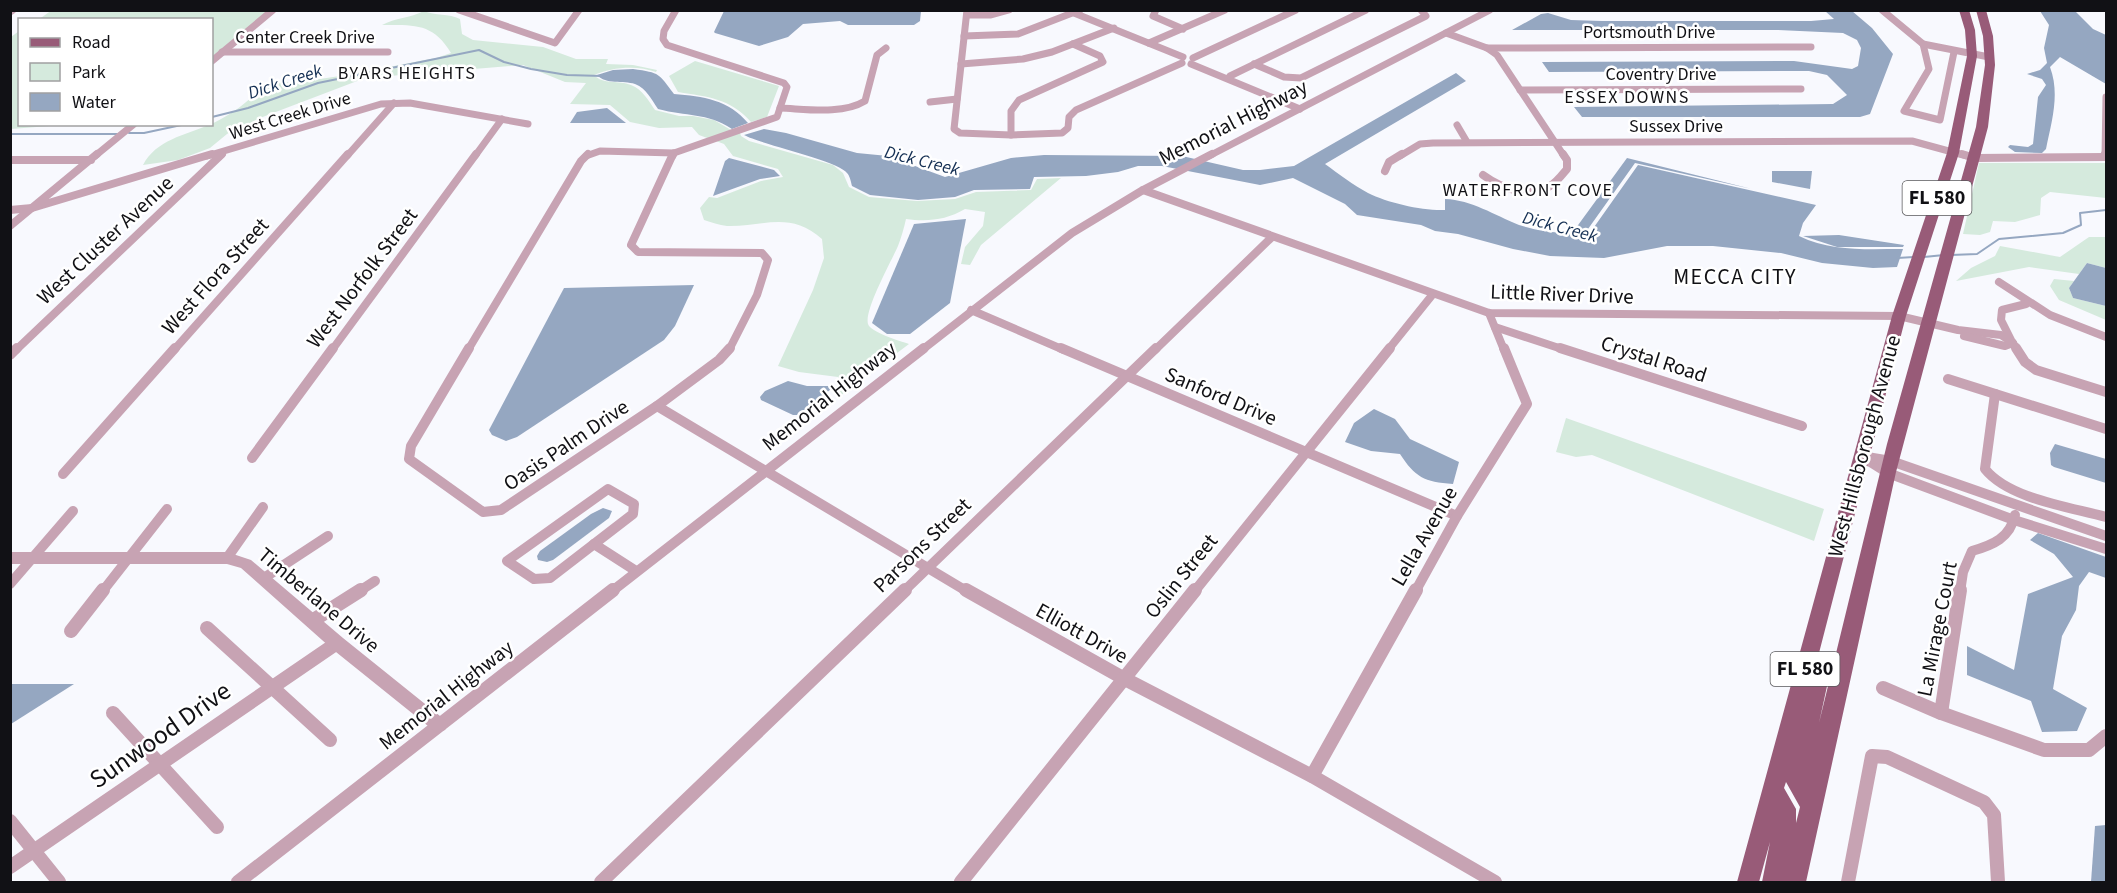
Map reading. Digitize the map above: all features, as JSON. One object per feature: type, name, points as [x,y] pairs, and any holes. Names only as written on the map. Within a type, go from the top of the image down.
[{"type":"main road","name":"West Hillsborough Avenue","points":[[1748,882],[1899,316],[1953,153],[1970,77],[1972,55],[1970,30],[1964,10]]},
{"type":"main road","name":"West Hillsborough Avenue","points":[[1794,882],[1889,467],[1927,323],[1975,158],[1989,83],[1989,33],[1982,10]]},
{"type":"main road","points":[[1809,652],[1819,676],[1796,781],[1811,806]]},
{"type":"main road","points":[[1773,789],[1785,809],[1785,824],[1773,882]]},
{"type":"street","points":[[213,60],[273,10]]},
{"type":"street","points":[[459,10],[475,13],[555,43],[579,10]]},
{"type":"street","points":[[674,153],[777,117],[787,87],[784,83],[677,50],[668,45],[663,39],[664,31],[676,10]]},
{"type":"street","points":[[1009,10],[991,15],[967,13],[954,129],[969,135],[1062,133],[1068,128],[1069,117],[1076,110],[1189,61],[1296,10]]},
{"type":"street","points":[[1156,10],[1153,16],[1183,28]]},
{"type":"street","points":[[1149,43],[1225,10]]},
{"type":"street","points":[[1230,76],[1366,10]]},
{"type":"street","points":[[1254,64],[1284,77],[1301,78],[1425,16],[1421,10]]},
{"type":"street","name":"Memorial Highway","points":[[238,882],[1072,233],[1143,190],[1490,10]]},
{"type":"street","points":[[1882,10],[1923,44],[1989,58]]},
{"type":"street","points":[[964,36],[1018,34],[1077,12],[1300,109]]},
{"type":"street","points":[[961,64],[1023,59],[1052,52],[1114,28]]},
{"type":"street","points":[[1446,33],[1487,48],[1497,55],[1567,160],[1567,169],[1549,187],[1524,191],[1508,189],[1493,184],[1483,176]]},
{"type":"street","points":[[1011,135],[1011,111],[1019,100],[1103,62],[1100,56],[1073,44]]},
{"type":"street","points":[[1923,44],[1929,69],[1904,111],[1940,120],[1948,90],[1951,51]]},
{"type":"street","name":"Portsmouth Drive","points":[[1487,48],[1811,47]]},
{"type":"street","points":[[780,108],[849,108],[862,104],[866,101],[877,55],[885,48]]},
{"type":"street","name":"Center Creek Drive","points":[[222,52],[388,52]]},
{"type":"street","points":[[1189,61],[1277,96],[1278,99]]},
{"type":"street","name":"Coventry Drive","points":[[1520,90],[1801,89]]},
{"type":"street","points":[[2106,97],[2104,153],[2106,158]]},
{"type":"street","points":[[930,102],[957,99]]},
{"type":"street","name":"West Creek Drive","points":[[32,208],[370,107],[394,103],[528,124]]},
{"type":"street","name":"West Flora Street","points":[[63,474],[394,103]]},
{"type":"street","name":"West Norfolk Street","points":[[252,458],[502,119]]},
{"type":"street","points":[[1457,125],[1467,142]]},
{"type":"street","points":[[10,226],[132,126]]},
{"type":"street","name":"Sussex Drive","points":[[1386,171],[1389,162],[1420,144],[1467,142],[1912,141],[1975,158],[2106,158]]},
{"type":"street","name":"Oasis Palm Drive","points":[[600,151],[674,153],[631,245],[638,252],[762,253],[768,260],[757,295],[733,345],[719,360],[657,406],[501,510],[483,512],[409,459],[411,446],[581,161],[588,154],[600,151]]},
{"type":"street","name":"West Cluster Avenue","points":[[10,355],[225,152]]},
{"type":"street","points":[[10,160],[91,160]]},
{"type":"street","name":"Little River Drive","points":[[1143,190],[1489,313],[1899,316],[1927,323],[1941,331],[1988,338],[2005,346],[2013,343]]},
{"type":"street","points":[[10,210],[32,208]]},
{"type":"street","name":"Parsons Street","points":[[601,882],[1272,237]]},
{"type":"street","points":[[1999,282],[2026,304],[2052,318],[2106,337]]},
{"type":"street","name":"Oslin Street","points":[[961,882],[1433,294]]},
{"type":"street","points":[[2026,304],[2002,310],[2001,320],[2025,362],[2036,370],[2106,392]]},
{"type":"street","name":"Sanford Drive","points":[[972,310],[1457,516]]},
{"type":"street","name":"Lella Avenue","points":[[1312,776],[1457,516],[1527,404],[1489,313]]},
{"type":"street","name":"Crystal Road","points":[[1495,327],[1802,426]]},
{"type":"street","points":[[1948,379],[2106,429]]},
{"type":"street","points":[[1995,394],[1986,469],[1988,475],[2008,487],[2106,517]]},
{"type":"street","name":"Elliott Drive","points":[[657,406],[926,568],[1123,678],[1312,776],[1495,882]]},
{"type":"street","points":[[1861,456],[2014,520],[2106,549]]},
{"type":"street","points":[[1889,467],[2016,505],[2106,536]]},
{"type":"street","points":[[608,489],[634,504],[634,512],[594,544],[546,579],[534,579],[507,561],[608,489]]},
{"type":"street","name":"La Mirage Court","points":[[1941,713],[1963,572],[1972,551],[1999,543],[2010,531],[2016,505]]},
{"type":"street","points":[[227,558],[263,507]]},
{"type":"street","points":[[71,631],[167,509]]},
{"type":"street","points":[[10,584],[73,511]]},
{"type":"street","points":[[264,578],[328,536]]},
{"type":"street","points":[[594,544],[636,571]]},
{"type":"street","name":"Timberlane Drive","points":[[10,558],[227,558],[246,564],[337,643],[439,725]]},
{"type":"street","points":[[312,621],[375,581]]},
{"type":"street","points":[[207,628],[330,740]]},
{"type":"street","name":"Sunwood Drive","points":[[10,867],[337,643]]},
{"type":"street","points":[[1883,688],[1941,713],[2044,750],[2088,750],[2106,736]]},
{"type":"street","points":[[113,713],[217,827]]},
{"type":"street","points":[[1848,882],[1872,756],[1887,757],[1984,802],[1994,815],[1998,882]]},
{"type":"street","points":[[10,821],[60,882]]},
{"type":"green space","points":[[52,10],[269,11],[213,56],[213,18],[41,18]]},
{"type":"green space","points":[[424,11],[460,19],[462,34],[473,40],[543,47],[576,59],[608,59],[606,64],[633,65],[657,70],[656,72],[641,68],[625,68],[594,75],[602,80],[635,87],[655,110],[679,116],[714,120],[731,130],[710,139],[699,135],[692,127],[659,128],[630,122],[610,105],[570,104],[586,83],[565,82],[523,65],[365,78],[260,118],[227,134],[210,148],[178,160],[143,165],[163,144],[181,135],[206,126],[213,126],[213,123],[233,112],[255,94],[254,88],[272,83],[353,74],[451,53],[444,43],[430,31],[414,26],[382,25]]},
{"type":"green space","points":[[18,32],[18,126],[49,126],[11,129],[11,37]]},
{"type":"green space","points":[[695,61],[779,86],[767,117],[751,122],[727,103],[709,97],[678,92],[669,76]]},
{"type":"green space","points":[[740,133],[749,141],[833,165],[843,173],[849,187],[869,197],[917,201],[955,199],[976,192],[1031,190],[1037,179],[1061,178],[981,245],[970,265],[961,264],[965,247],[983,226],[985,212],[965,209],[951,216],[937,219],[906,219],[898,246],[870,308],[868,324],[879,333],[909,344],[840,396],[838,377],[799,372],[778,366],[813,290],[824,258],[822,239],[810,230],[787,222],[727,226],[704,220],[700,208],[709,197],[717,198],[761,181],[783,177],[778,169],[733,156],[724,144],[716,141]]},
{"type":"green space","points":[[1979,163],[2106,163],[2106,198],[2050,192],[2041,198],[2040,215],[2015,222],[1993,221],[1990,232],[1980,235],[1963,234]]},
{"type":"green space","points":[[2089,237],[2106,237],[2106,268],[2087,263],[2079,274],[2029,267],[1956,281],[1971,268],[1995,256],[2000,246],[2060,257]]},
{"type":"green space","points":[[2054,279],[2074,281],[2069,288],[2073,298],[2106,306],[2106,320],[2059,300],[2050,286]]},
{"type":"green space","points":[[1566,418],[1824,509],[1814,541],[1592,455],[1576,457],[1556,452]]},
{"type":"water","points":[[724,10],[921,11],[920,21],[914,25],[848,25],[840,21],[803,24],[788,37],[759,46],[714,32]]},
{"type":"water","points":[[1825,11],[1852,11],[1872,28],[1893,54],[1870,114],[1860,117],[1582,117],[1574,107],[1833,104],[1847,95],[1827,75],[1809,71],[1549,72],[1542,62],[1794,61],[1852,69],[1858,66],[1861,48],[1857,40],[1843,33],[1778,30],[1512,30],[1541,14],[1548,13],[1571,20],[1602,21],[1811,21],[1834,19]]},
{"type":"water","points":[[2040,11],[2075,11],[2093,29],[2106,35],[2106,84],[2060,57],[2050,67],[2055,97],[2046,149],[2042,153],[2015,152],[2008,147],[2010,145],[2028,147],[2033,144],[2038,97],[2046,85],[2042,79],[2027,74],[2040,70],[2047,63],[2044,48],[2049,25]]},
{"type":"water","points":[[633,69],[658,75],[674,94],[705,98],[724,104],[741,115],[748,123],[732,129],[705,117],[658,109],[639,86],[605,80],[597,75],[613,70]]},
{"type":"water","points":[[1456,73],[1466,81],[1325,164],[1368,193],[1395,203],[1416,208],[1445,210],[1445,199],[1455,200],[1474,205],[1519,225],[1537,230],[1565,233],[1592,230],[1638,165],[1816,205],[1803,223],[1799,236],[1837,247],[1903,249],[1897,267],[1873,268],[1822,263],[1781,253],[1713,246],[1667,246],[1604,258],[1550,256],[1458,234],[1435,231],[1421,225],[1357,215],[1345,204],[1293,178],[1260,185],[1162,166],[1138,166],[1118,172],[1086,176],[1034,177],[1030,189],[974,190],[955,197],[918,200],[870,195],[852,186],[848,174],[841,168],[744,135],[764,129],[786,133],[857,153],[888,156],[945,177],[1011,158],[1044,155],[1182,156],[1243,170],[1260,170],[1294,166]]},
{"type":"water","points":[[607,108],[626,123],[570,123],[577,112]]},
{"type":"water","points":[[729,158],[774,170],[780,176],[760,179],[713,196],[725,161]]},
{"type":"water","points":[[1627,158],[1752,189],[1635,163],[1588,229],[1573,232]]},
{"type":"water","points":[[1772,171],[1812,171],[1810,189],[1772,182]]},
{"type":"water","points":[[966,219],[950,303],[910,334],[887,334],[872,323],[914,224]]},
{"type":"water","points":[[1839,235],[1904,245],[1903,247],[1837,247],[1803,236]]},
{"type":"water","points":[[2087,263],[2106,268],[2106,306],[2073,298],[2069,288]]},
{"type":"water","points":[[694,285],[675,326],[664,340],[517,437],[506,441],[492,435],[489,430],[564,288]]},
{"type":"water","points":[[788,381],[807,386],[835,386],[798,415],[793,415],[761,400],[760,397],[765,391]]},
{"type":"water","points":[[1374,409],[1395,419],[1410,439],[1459,462],[1453,484],[1435,482],[1421,477],[1400,454],[1371,451],[1345,442],[1354,423]]},
{"type":"water","points":[[2055,444],[2106,459],[2106,483],[2051,465],[2050,453]]},
{"type":"water","points":[[603,508],[612,511],[609,518],[553,560],[547,562],[538,560],[537,556],[540,551],[591,514]]},
{"type":"water","points":[[2038,533],[2106,557],[2106,578],[2089,572],[2079,586],[2076,610],[2062,636],[2053,689],[2087,708],[2077,731],[2042,732],[2031,701],[1967,675],[1967,646],[2014,670],[2028,594],[2073,577],[2054,554],[2030,540]]},
{"type":"water","points":[[11,684],[74,684],[11,724]]},
{"type":"water","points":[[2106,825],[2106,882],[2091,882],[2095,826]]},
{"type":"waterway","name":"Dick Creek","points":[[213,117],[248,108],[318,83],[479,50],[504,62],[531,69],[567,75],[602,76]]},
{"type":"waterway","name":"Dick Creek","points":[[129,133],[144,133],[177,126]]},
{"type":"waterway","name":"Dick Creek","points":[[10,134],[117,134]]},
{"type":"waterway","name":"Dick Creek","points":[[1951,255],[1977,254],[1999,239],[2063,233],[2081,225],[2080,213],[2106,210]]},
{"type":"waterway","name":"Dick Creek","points":[[1924,257],[1944,255]]},
{"type":"waterway","name":"Dick Creek","points":[[1897,258],[1914,257]]},
{"type":"district","name":"BYARS HEIGHTS","points":[[407,73]]},
{"type":"district","name":"ESSEX DOWNS","points":[[1627,97]]},
{"type":"district","name":"WATERFRONT COVE","points":[[1528,190]]},
{"type":"district","name":"MECCA CITY","points":[[1735,277]]}]
